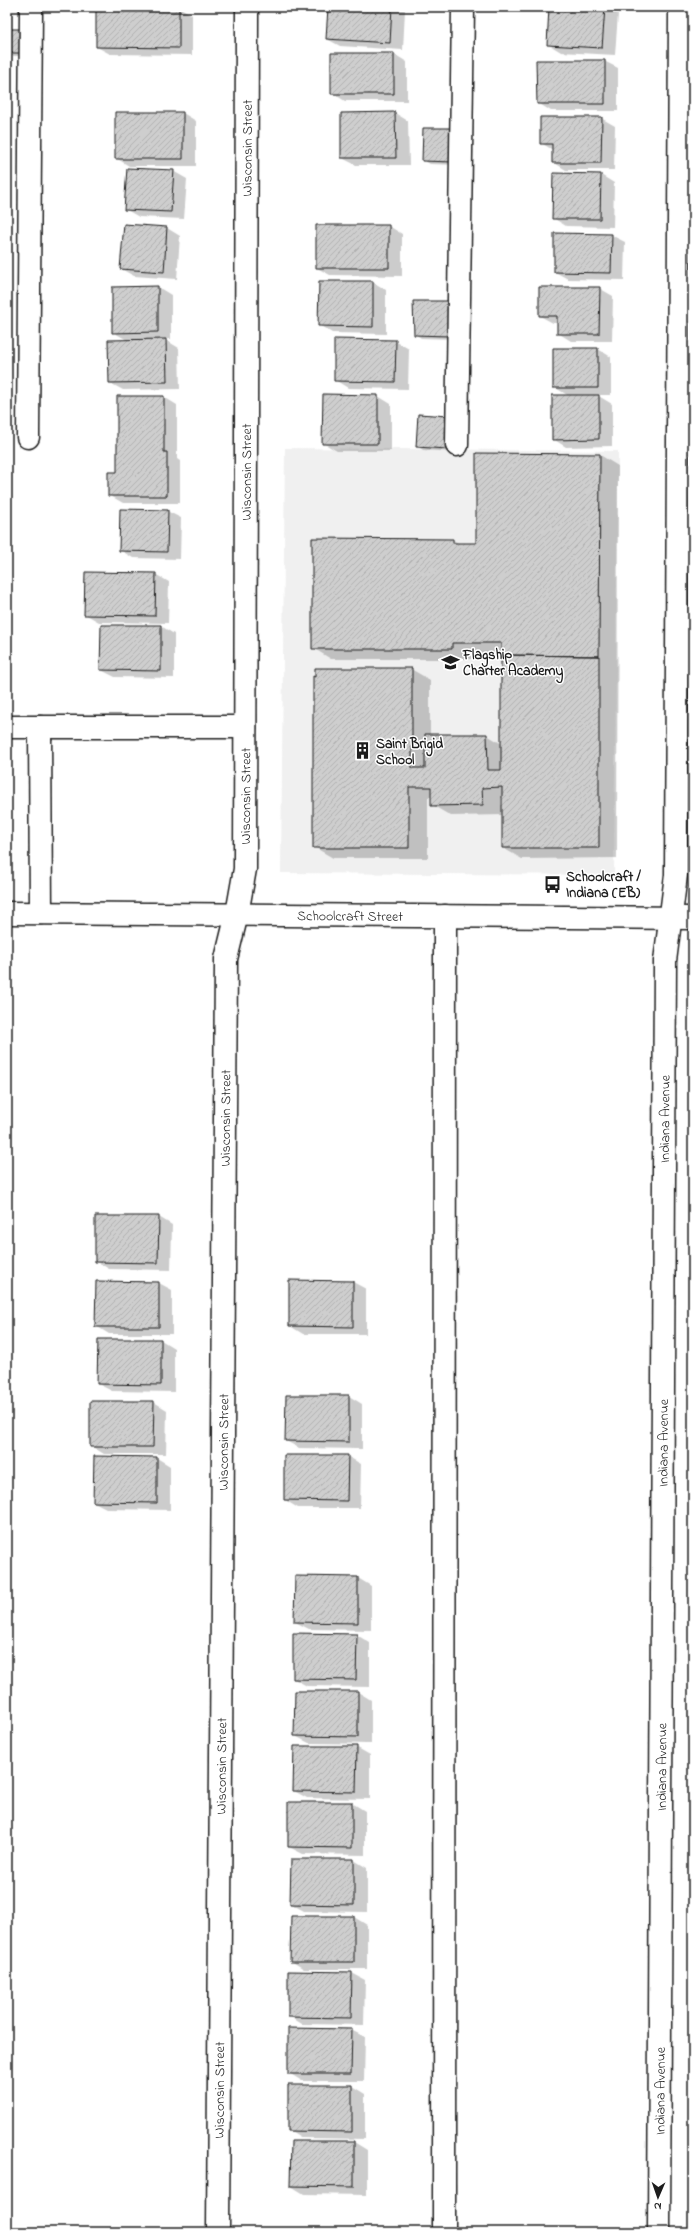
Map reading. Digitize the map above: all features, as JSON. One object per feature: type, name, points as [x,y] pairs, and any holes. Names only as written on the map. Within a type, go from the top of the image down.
[{"type":"street","points":[[28,437],[32,7]]},
{"type":"street","name":"Wisconsin Street","points":[[218,2232],[226,958],[237,914],[245,868],[247,7]]},
{"type":"street","points":[[457,445],[463,7]]},
{"type":"street","name":"Indiana Avenue","points":[[659,2232],[665,969],[676,875],[685,625],[680,7]]},
{"type":"street","points":[[7,727],[245,728]]},
{"type":"street","points":[[40,727],[41,913]]},
{"type":"street","name":"Schoolcraft Street","points":[[7,913],[693,918]]},
{"type":"street","points":[[444,2232],[445,916]]},
{"type":"shaded area","name":"Flagship Charter Academy","points":[[285,448],[618,451],[614,875],[281,873]]},
{"type":"building","points":[[96,7],[179,7],[179,48],[96,47]]},
{"type":"building","points":[[328,7],[392,7],[390,43],[326,39]]},
{"type":"building","points":[[549,7],[605,7],[602,48],[547,45]]},
{"type":"building","points":[[7,29],[20,29],[20,53],[7,53]]},
{"type":"building","points":[[331,53],[394,53],[394,94],[331,94]]},
{"type":"building","points":[[536,60],[605,60],[605,104],[537,104]]},
{"type":"building","points":[[115,112],[183,112],[183,159],[115,159]]},
{"type":"building","points":[[395,112],[396,158],[341,158],[341,113]]},
{"type":"building","points":[[540,117],[602,117],[601,163],[552,163],[552,144],[540,144]]},
{"type":"building","points":[[423,128],[454,128],[453,162],[422,161]]},
{"type":"building","points":[[127,168],[174,170],[171,212],[124,210]]},
{"type":"building","points":[[553,173],[601,174],[600,219],[552,219]]},
{"type":"building","points":[[124,224],[167,227],[164,272],[120,269]]},
{"type":"building","points":[[316,225],[389,225],[389,268],[316,268]]},
{"type":"building","points":[[554,233],[612,234],[611,273],[554,272]]},
{"type":"building","points":[[319,281],[373,281],[373,327],[318,326]]},
{"type":"building","points":[[158,286],[158,332],[112,333],[112,287]]},
{"type":"building","points":[[539,287],[600,287],[599,334],[557,334],[557,316],[539,316]]},
{"type":"building","points":[[413,301],[448,301],[448,336],[414,335]]},
{"type":"building","points":[[166,339],[167,382],[109,383],[108,340]]},
{"type":"building","points":[[334,339],[396,340],[395,382],[334,381]]},
{"type":"building","points":[[553,348],[598,348],[598,388],[553,388]]},
{"type":"building","points":[[323,394],[378,395],[378,444],[322,444]]},
{"type":"building","points":[[552,395],[599,395],[599,439],[552,440]]},
{"type":"building","points":[[117,396],[164,396],[164,452],[167,452],[167,496],[108,496],[108,472],[117,472]]},
{"type":"building","points":[[418,414],[449,416],[447,449],[416,447]]},
{"type":"building","points":[[476,453],[600,454],[599,656],[501,655],[501,643],[452,643],[452,649],[312,649],[312,538],[453,539],[453,543],[476,543]]},
{"type":"building","points":[[120,509],[168,510],[167,552],[119,551]]},
{"type":"building","points":[[85,572],[156,573],[155,616],[84,615]]},
{"type":"building","points":[[101,625],[161,625],[161,671],[100,670]]},
{"type":"building","name":"Saint Brigid School","points":[[501,655],[599,656],[599,848],[502,848],[502,787],[482,788],[483,805],[431,806],[431,787],[409,787],[409,848],[313,848],[313,676],[315,677],[315,668],[412,668],[412,768],[425,768],[425,734],[487,734],[488,770],[501,770]]},
{"type":"building","points":[[95,1216],[159,1216],[158,1263],[95,1262]]},
{"type":"building","points":[[289,1280],[353,1281],[353,1327],[289,1326]]},
{"type":"building","points":[[96,1281],[159,1282],[159,1327],[95,1327]]},
{"type":"building","points":[[98,1339],[161,1339],[161,1385],[97,1384]]},
{"type":"building","points":[[286,1395],[349,1395],[349,1442],[285,1441]]},
{"type":"building","points":[[90,1401],[154,1401],[153,1447],[90,1447]]},
{"type":"building","points":[[284,1455],[348,1455],[347,1501],[284,1500]]},
{"type":"building","points":[[94,1456],[157,1457],[157,1503],[93,1502]]},
{"type":"building","points":[[295,1576],[358,1577],[358,1623],[294,1622]]},
{"type":"building","points":[[293,1633],[357,1634],[356,1680],[293,1679]]},
{"type":"building","points":[[295,1691],[358,1691],[358,1737],[294,1736]]},
{"type":"building","points":[[294,1746],[357,1746],[356,1792],[293,1791]]},
{"type":"building","points":[[288,1802],[352,1802],[352,1848],[288,1847]]},
{"type":"building","points":[[291,1859],[354,1859],[354,1905],[290,1904]]},
{"type":"building","points":[[291,1916],[354,1916],[354,1962],[290,1962]]},
{"type":"building","points":[[288,1971],[352,1972],[351,2018],[288,2017]]},
{"type":"building","points":[[288,2028],[352,2029],[351,2074],[288,2074]]},
{"type":"building","points":[[288,2085],[352,2085],[352,2132],[288,2131]]},
{"type":"building","points":[[291,2141],[354,2141],[354,2187],[290,2186]]},
{"type":"place","name":"Flagship Charter Academy","points":[[450,662]]},
{"type":"place","name":"Saint Brigid School","points":[[363,751]]},
{"type":"place","name":"Schoolcraft / Indiana (EB)","points":[[553,884]]}]
